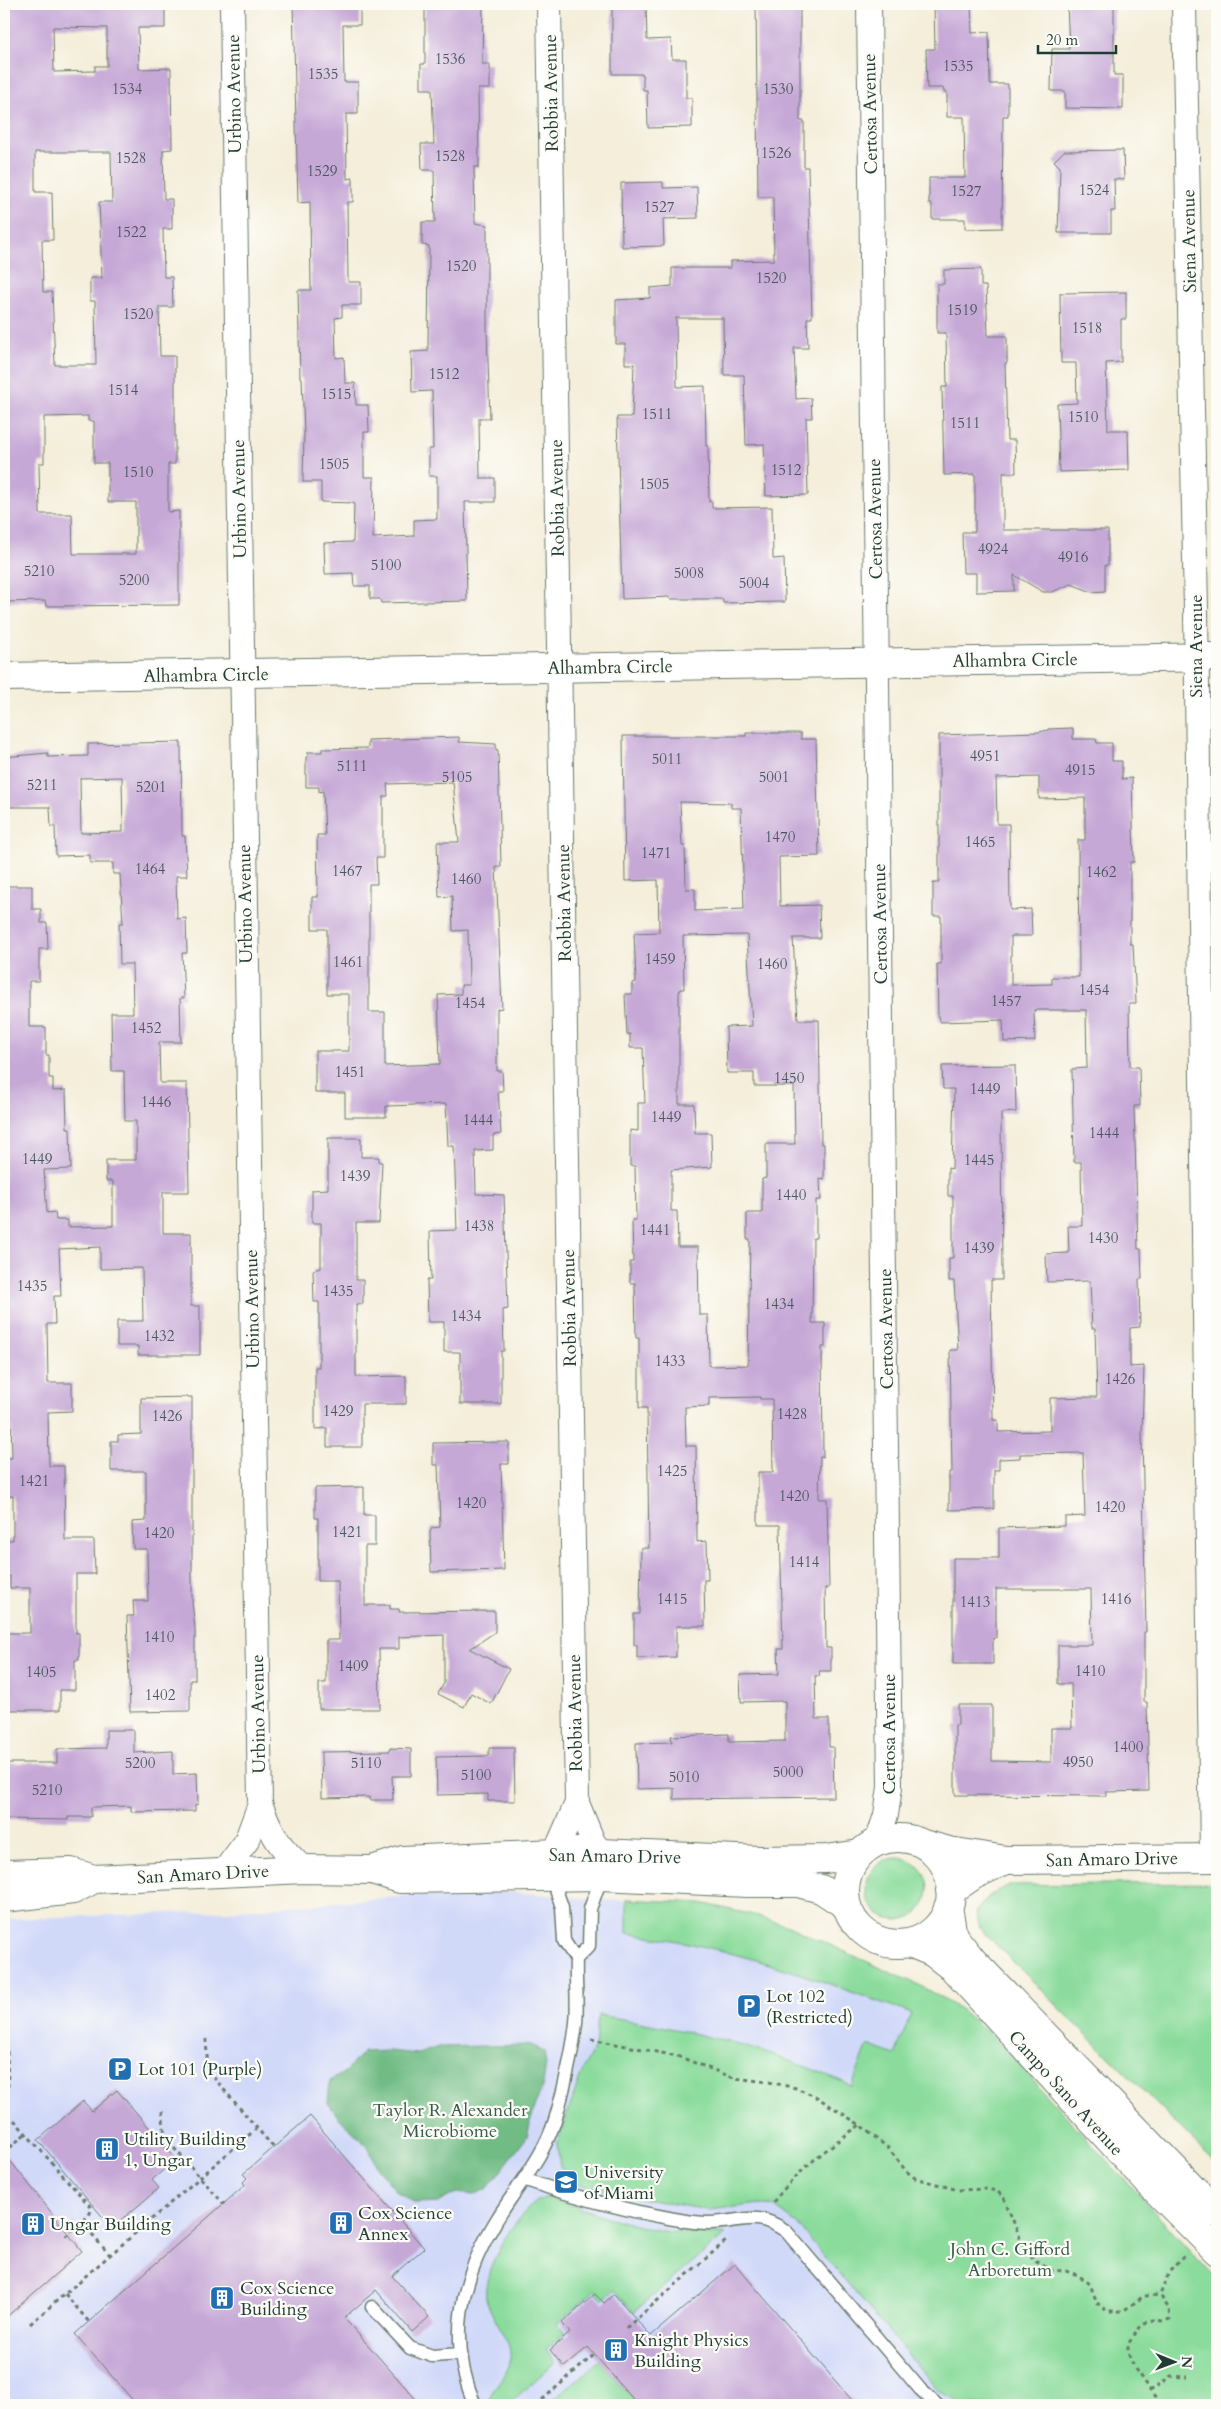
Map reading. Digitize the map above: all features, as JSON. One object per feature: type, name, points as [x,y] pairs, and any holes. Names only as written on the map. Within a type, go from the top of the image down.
[{"type":"street","name":"Urbino Avenue","points":[[232,4],[260,1804],[272,1834],[287,1854],[304,1869]]},
{"type":"street","name":"Robbia Avenue","points":[[549,4],[578,1867]]},
{"type":"street","name":"Certosa Avenue","points":[[868,1848],[886,1814],[890,1787],[885,1217],[876,662],[869,4]]},
{"type":"street","name":"Siena Avenue","points":[[1184,4],[1206,658],[1215,1858]]},
{"type":"street","name":"Alhambra Circle","points":[[4,677],[1206,658]]},
{"type":"street","name":"Robbia Avenue","points":[[577,1802],[593,1842],[578,1867]]},
{"type":"street","name":"Urbino Avenue","points":[[222,1874],[246,1842],[260,1804]]},
{"type":"street","points":[[901,1838],[924,1844],[943,1864],[949,1879],[949,1899],[942,1920],[933,1930],[910,1942],[886,1942],[875,1939],[857,1925],[847,1906],[846,1882],[853,1862],[868,1848],[901,1838]]},
{"type":"street","name":"San Amaro Drive","points":[[924,1844],[949,1851],[1006,1860],[1215,1858]]},
{"type":"street","name":"San Amaro Drive","points":[[578,1867],[638,1854],[760,1860],[826,1859],[868,1848]]},
{"type":"street","name":"San Amaro Drive","points":[[4,1874],[71,1872],[94,1879],[304,1869],[372,1870],[403,1860],[578,1867],[747,1883],[798,1883],[821,1889],[847,1906]]},
{"type":"street","name":"San Amaro Drive","points":[[949,1899],[974,1875],[1006,1860]]},
{"type":"street","name":"San Amaro Drive","points":[[4,1898],[72,1890],[94,1879]]},
{"type":"street","name":"Campo Sano Avenue","points":[[949,1899],[953,1936],[973,1962],[1217,2213]]},
{"type":"street","name":"Campo Sano Avenue","points":[[910,1942],[932,1952],[954,1969],[1148,2182],[1217,2251]]},
{"type":"lane","points":[[475,2405],[461,2354],[459,2328],[464,2288],[476,2257],[496,2220],[535,2165],[555,2121],[574,2035],[576,1959],[564,1941],[562,1907],[578,1867]]},
{"type":"lane","points":[[576,1959],[589,1946],[590,1909],[578,1867]]},
{"type":"lane","points":[[526,2180],[575,2197],[675,2219],[707,2223],[752,2218],[770,2220],[786,2231],[920,2389],[937,2405]]},
{"type":"lane","points":[[372,2307],[410,2348],[432,2356],[461,2354]]},
{"type":"path","points":[[574,2035],[677,2056],[734,2078],[769,2082],[796,2088],[815,2096],[860,2125],[888,2148],[906,2171],[915,2178],[958,2190],[987,2189],[997,2191],[1004,2198],[1020,2238],[1033,2260],[1050,2270],[1066,2270],[1078,2275],[1090,2284],[1097,2303],[1108,2311],[1123,2311],[1144,2296],[1160,2295]]},
{"type":"path","points":[[206,2039],[208,2071],[274,2148]]},
{"type":"path","points":[[7,2051],[8,2090]]},
{"type":"path","points":[[162,2110],[165,2135],[224,2204]]},
{"type":"path","points":[[14,2120],[90,2206],[90,2215],[64,2239]]},
{"type":"path","points":[[626,2328],[752,2218],[772,2204],[792,2180],[815,2158],[860,2125]]},
{"type":"path","points":[[30,2324],[256,2129]]},
{"type":"path","points":[[4,2153],[26,2133]]},
{"type":"path","points":[[65,2222],[72,2231]]},
{"type":"path","points":[[81,2223],[110,2255]]},
{"type":"path","points":[[1160,2295],[1169,2272],[1189,2252]]},
{"type":"path","points":[[65,2294],[89,2322]]},
{"type":"path","points":[[1160,2295],[1169,2309],[1170,2319],[1164,2321],[1152,2320],[1141,2326],[1128,2344],[1128,2353],[1135,2369],[1160,2405]]},
{"type":"path","points":[[536,2405],[595,2354]]},
{"type":"path","points":[[1150,2391],[1171,2376],[1187,2377]]},
{"type":"shaded area","name":"University of Miami","points":[[513,1892],[604,1900],[701,1903],[758,1916],[788,1926],[921,1986],[960,2009],[992,2036],[1217,2280],[1217,2405],[4,2405],[4,1919],[228,1911],[423,1895]]},
{"type":"green space","points":[[897,1858],[909,1861],[919,1867],[925,1877],[928,1889],[925,1901],[919,1911],[909,1917],[897,1920],[885,1917],[875,1911],[869,1901],[866,1889],[869,1877],[875,1867],[885,1861]]},
{"type":"green space","points":[[1217,1883],[1217,2164],[980,1929],[976,1911],[989,1896],[1009,1885]]},
{"type":"green space","name":"John C. Gifford Arboretum","points":[[627,1899],[701,1903],[758,1916],[788,1926],[921,1986],[960,2009],[992,2036],[1217,2280],[1217,2405],[963,2405],[939,2391],[798,2225],[774,2207],[761,2204],[708,2210],[577,2184],[568,2178],[560,2167],[557,2144],[583,2069],[595,2047],[598,2015],[728,2042],[791,2061],[852,2086],[868,2045],[895,2055],[911,2014],[819,1980],[738,1955],[683,1942],[627,1933]]},
{"type":"green space","name":"Taylor R. Alexander Microbiome","points":[[531,2045],[544,2051],[546,2064],[543,2085],[534,2108],[527,2137],[487,2189],[475,2195],[456,2193],[439,2202],[415,2203],[397,2192],[378,2169],[368,2147],[340,2119],[328,2103],[330,2081],[345,2072],[363,2052],[389,2051],[418,2054],[438,2047]]},
{"type":"green space","points":[[548,2197],[610,2218],[657,2230],[726,2234],[634,2312],[615,2290],[603,2299],[595,2290],[558,2323],[565,2333],[546,2350],[555,2362],[508,2405],[490,2405],[494,2388],[506,2373],[510,2361],[510,2352],[505,2336],[488,2305],[486,2297],[486,2285],[490,2270],[496,2254],[515,2223],[537,2202]]},
{"type":"green space","points":[[600,2360],[638,2405],[547,2405]]},
{"type":"building","points":[[4,4],[165,4],[165,28],[138,28],[139,69],[171,68],[172,149],[163,150],[164,199],[172,199],[172,229],[163,229],[164,277],[172,277],[173,307],[159,307],[160,356],[175,356],[175,464],[168,464],[168,512],[179,511],[179,605],[46,606],[45,601],[4,602]],"holes":[[[53,27],[107,28],[107,66],[95,66],[95,71],[54,72]],[[35,152],[111,152],[112,202],[99,202],[102,278],[90,278],[90,301],[95,301],[96,365],[55,365],[52,292],[43,292],[42,240],[53,240],[52,192],[35,192]],[[88,416],[88,421],[94,421],[94,463],[108,463],[108,502],[136,502],[136,554],[73,554],[72,514],[40,514],[39,463],[44,463],[44,417]]]},
{"type":"building","points":[[293,4],[360,4],[360,25],[343,25],[344,82],[358,82],[358,114],[346,114],[347,179],[353,178],[353,202],[347,202],[348,282],[361,282],[361,305],[342,305],[342,317],[335,318],[336,358],[344,357],[345,383],[355,383],[356,405],[368,405],[369,432],[364,432],[364,477],[374,477],[373,538],[414,536],[414,520],[437,519],[437,476],[429,476],[429,449],[433,449],[432,391],[412,392],[411,352],[428,351],[429,246],[422,245],[422,222],[435,222],[434,170],[422,170],[421,144],[434,144],[432,89],[421,89],[421,64],[425,64],[425,4],[483,4],[482,64],[490,64],[490,89],[478,89],[479,167],[474,167],[475,223],[487,225],[487,332],[490,418],[479,418],[480,478],[495,478],[495,502],[465,502],[467,601],[381,603],[380,599],[370,599],[370,586],[354,586],[353,573],[325,574],[324,543],[353,542],[354,503],[321,502],[321,482],[303,482],[304,433],[302,378],[300,378],[298,290],[311,290],[310,202],[298,203]]},
{"type":"building","points":[[612,4],[646,4],[647,40],[671,39],[672,59],[686,59],[686,98],[692,98],[692,127],[648,128],[647,90],[643,90],[643,74],[612,74]]},
{"type":"building","points":[[756,4],[800,4],[800,121],[804,121],[804,167],[808,167],[812,318],[807,318],[808,348],[794,348],[796,399],[811,398],[812,418],[806,418],[808,495],[766,496],[764,444],[746,445],[744,375],[724,375],[723,318],[676,318],[677,387],[705,386],[709,502],[712,501],[712,508],[772,507],[773,559],[784,558],[785,602],[723,603],[723,599],[670,599],[670,597],[622,599],[617,417],[632,417],[634,364],[625,364],[625,344],[616,344],[616,300],[650,298],[650,288],[672,286],[672,268],[730,268],[730,261],[774,260],[773,197],[758,197]]},
{"type":"building","points":[[934,4],[971,4],[972,33],[989,32],[990,84],[1008,84],[1008,116],[1003,116],[1002,228],[965,229],[965,219],[932,219],[932,204],[929,204],[929,178],[965,178],[964,117],[947,117],[947,92],[944,92],[943,88],[927,88],[926,49],[935,49]]},
{"type":"building","points":[[1067,4],[1114,4],[1114,75],[1123,75],[1123,109],[1065,108],[1065,91],[1051,91],[1052,49],[1069,49]]},
{"type":"building","points":[[1123,150],[1124,180],[1114,179],[1115,211],[1111,211],[1111,233],[1058,233],[1060,167],[1054,161],[1064,151]]},
{"type":"building","points":[[663,182],[663,188],[697,187],[698,218],[663,219],[664,246],[622,247],[621,183]]},
{"type":"building","points":[[981,269],[981,286],[986,286],[988,336],[1007,336],[1007,363],[1005,363],[1007,440],[1015,440],[1016,473],[1003,473],[1003,530],[1108,530],[1108,565],[1105,565],[1105,591],[1092,592],[1071,584],[1052,592],[1043,592],[1014,575],[1014,591],[976,592],[976,573],[963,573],[962,532],[975,532],[975,474],[944,475],[942,387],[947,387],[946,333],[937,333],[937,284],[944,284],[944,270]]},
{"type":"building","points":[[1126,292],[1126,319],[1121,319],[1121,362],[1106,363],[1108,430],[1128,430],[1129,470],[1059,472],[1057,404],[1077,403],[1076,363],[1061,363],[1060,293]]},
{"type":"building","points":[[1073,728],[1073,739],[1096,739],[1097,743],[1112,743],[1112,761],[1122,761],[1122,779],[1132,778],[1134,862],[1130,862],[1130,944],[1133,944],[1136,1003],[1129,1003],[1130,1067],[1139,1067],[1140,1106],[1134,1106],[1138,1249],[1141,1249],[1142,1279],[1139,1279],[1140,1327],[1130,1328],[1130,1367],[1144,1366],[1142,1433],[1146,1632],[1144,1632],[1144,1702],[1147,1702],[1149,1791],[1106,1792],[1106,1796],[955,1795],[955,1725],[958,1725],[958,1705],[992,1705],[992,1761],[1051,1762],[1051,1728],[1072,1728],[1071,1684],[1058,1684],[1058,1645],[1092,1645],[1091,1589],[996,1589],[996,1638],[993,1638],[993,1664],[953,1664],[953,1558],[999,1558],[999,1528],[1065,1526],[1065,1517],[1085,1516],[1083,1453],[1020,1454],[1020,1458],[999,1459],[999,1470],[994,1470],[994,1509],[949,1510],[949,1472],[952,1472],[950,1350],[958,1350],[954,1281],[949,1281],[949,1258],[953,1258],[953,1196],[948,1196],[948,1168],[952,1169],[954,1089],[943,1089],[942,1066],[1015,1065],[1016,1112],[1001,1113],[1002,1280],[991,1280],[993,1420],[998,1420],[998,1432],[1050,1431],[1050,1398],[1097,1397],[1095,1328],[1092,1328],[1090,1281],[1047,1282],[1046,1254],[1069,1253],[1068,1226],[1082,1226],[1081,1162],[1074,1162],[1072,1069],[1087,1068],[1086,1010],[1034,1010],[1035,1041],[1004,1042],[1003,1020],[940,1022],[938,1017],[937,964],[941,964],[941,916],[933,916],[933,883],[939,883],[939,735],[1039,732],[1048,729]],"holes":[[[1039,777],[1039,799],[1085,798],[1085,840],[1078,840],[1079,977],[1052,977],[1052,984],[1011,985],[1011,936],[1032,936],[1031,909],[1010,910],[1009,824],[997,824],[996,778]]]},
{"type":"building","points":[[746,733],[801,733],[801,739],[816,739],[819,856],[779,857],[780,906],[819,905],[820,938],[793,938],[798,1020],[819,1020],[821,1144],[824,1144],[824,1180],[820,1179],[821,1200],[816,1200],[816,1238],[813,1238],[812,1323],[825,1323],[825,1347],[822,1347],[823,1457],[820,1457],[819,1499],[827,1499],[829,1588],[825,1588],[826,1648],[831,1648],[831,1671],[819,1671],[820,1676],[815,1676],[816,1719],[829,1719],[829,1747],[833,1747],[834,1797],[674,1799],[674,1788],[637,1789],[636,1743],[672,1742],[671,1736],[729,1734],[729,1742],[785,1741],[785,1701],[741,1702],[740,1675],[779,1674],[778,1649],[783,1649],[780,1525],[758,1525],[758,1472],[773,1472],[772,1399],[760,1399],[760,1397],[709,1398],[709,1406],[685,1407],[686,1446],[696,1446],[697,1542],[707,1541],[708,1580],[704,1580],[705,1626],[676,1626],[676,1657],[637,1658],[637,1645],[634,1645],[634,1614],[640,1614],[641,1548],[649,1548],[647,1408],[639,1408],[639,1338],[636,1338],[635,1283],[630,1283],[630,1262],[633,1262],[632,1220],[636,1220],[635,1166],[630,1166],[630,1130],[638,1131],[638,1103],[645,1103],[643,1048],[630,1048],[630,1034],[627,1034],[625,994],[632,994],[632,983],[636,982],[634,933],[659,932],[658,880],[625,881],[623,736],[746,736]],"holes":[[[680,802],[731,803],[731,808],[741,808],[744,909],[695,911],[695,889],[686,889],[685,846],[682,846]],[[747,935],[752,1026],[726,1027],[727,1073],[754,1073],[754,1086],[794,1086],[795,1144],[766,1144],[766,1178],[762,1179],[762,1213],[747,1213],[747,1239],[750,1239],[748,1365],[709,1366],[708,1315],[699,1315],[698,1247],[678,1247],[677,1211],[671,1211],[671,1170],[712,1167],[711,1133],[695,1133],[694,1104],[679,1104],[679,994],[680,989],[684,989],[683,936]]]},
{"type":"building","points":[[459,737],[459,742],[496,744],[496,750],[498,750],[501,867],[496,867],[502,1008],[497,1009],[497,1071],[502,1071],[503,1091],[498,1091],[501,1134],[493,1135],[493,1150],[475,1151],[476,1194],[504,1195],[508,1309],[503,1310],[504,1351],[501,1351],[501,1404],[460,1404],[460,1352],[444,1352],[444,1322],[428,1322],[427,1280],[431,1280],[430,1231],[457,1230],[454,1146],[448,1146],[446,1104],[386,1106],[386,1117],[345,1117],[345,1093],[315,1093],[315,1051],[349,1051],[349,994],[327,994],[327,929],[312,929],[312,897],[318,897],[317,835],[325,835],[323,791],[319,792],[319,787],[306,787],[306,757],[308,757],[308,752],[322,752],[322,749],[368,748],[368,740]],"holes":[[[453,782],[459,842],[437,842],[439,897],[452,896],[453,931],[468,930],[469,985],[461,985],[461,994],[438,995],[440,1064],[385,1066],[385,1012],[369,1012],[369,884],[377,884],[376,858],[383,858],[383,796],[388,796],[387,784]]]},
{"type":"building","points":[[181,742],[182,836],[185,836],[187,876],[176,876],[177,919],[186,918],[187,953],[182,953],[184,998],[180,998],[181,1042],[159,1042],[160,1083],[187,1083],[189,1192],[163,1192],[163,1233],[191,1233],[191,1306],[200,1306],[200,1355],[138,1355],[138,1346],[117,1346],[117,1321],[143,1321],[142,1268],[100,1269],[100,1247],[59,1249],[61,1296],[54,1296],[55,1324],[47,1324],[48,1383],[72,1383],[72,1411],[48,1412],[49,1466],[64,1466],[65,1540],[94,1540],[95,1574],[76,1574],[76,1633],[79,1633],[79,1660],[75,1660],[75,1690],[60,1690],[60,1710],[4,1710],[4,1685],[7,1685],[7,1633],[30,1633],[30,1588],[10,1588],[10,1576],[4,1576],[4,1540],[13,1540],[13,1496],[4,1497],[4,1458],[12,1458],[11,1413],[4,1413],[4,886],[32,886],[32,909],[41,909],[41,923],[47,923],[48,949],[39,949],[39,981],[29,981],[29,1027],[46,1027],[46,1055],[49,1055],[49,1078],[53,1078],[53,1091],[66,1090],[67,1128],[70,1128],[71,1169],[44,1170],[47,1213],[55,1212],[56,1220],[68,1220],[68,1227],[113,1226],[113,1181],[106,1181],[106,1160],[136,1160],[136,1121],[125,1121],[124,1071],[112,1071],[111,1013],[133,1013],[132,964],[120,964],[119,923],[123,923],[120,874],[113,874],[113,863],[90,863],[90,855],[56,856],[55,826],[51,827],[50,807],[4,807],[4,757],[48,753],[48,757],[88,756],[88,744]],"holes":[[[122,777],[123,832],[81,833],[80,778]]]},
{"type":"building","points":[[328,1138],[361,1138],[361,1157],[379,1157],[379,1162],[382,1162],[379,1223],[356,1223],[356,1280],[363,1280],[363,1304],[356,1304],[356,1377],[406,1376],[406,1404],[362,1404],[362,1447],[327,1447],[327,1428],[315,1429],[315,1367],[319,1367],[319,1302],[314,1302],[313,1270],[321,1268],[321,1223],[312,1223],[312,1190],[328,1189]]},
{"type":"building","points":[[192,1397],[192,1602],[195,1629],[195,1680],[190,1680],[190,1711],[130,1712],[127,1616],[134,1616],[133,1601],[148,1601],[147,1549],[133,1549],[132,1522],[146,1521],[146,1471],[111,1471],[111,1441],[118,1441],[118,1435],[141,1434],[141,1398]]},
{"type":"building","points":[[509,1442],[509,1464],[501,1464],[504,1570],[431,1572],[430,1532],[432,1528],[440,1527],[438,1465],[433,1465],[433,1443]]},
{"type":"building","points":[[364,1487],[364,1515],[375,1515],[375,1546],[365,1546],[365,1605],[390,1605],[390,1609],[399,1609],[399,1612],[495,1611],[495,1632],[470,1649],[509,1669],[491,1704],[471,1693],[464,1707],[438,1694],[444,1683],[444,1635],[399,1637],[399,1649],[379,1649],[380,1709],[319,1709],[319,1683],[326,1683],[326,1640],[339,1640],[338,1581],[318,1581],[318,1518],[315,1518],[315,1488]]},
{"type":"building","points":[[106,1730],[134,1730],[134,1753],[173,1751],[173,1774],[197,1773],[198,1804],[195,1805],[195,1811],[131,1812],[131,1806],[91,1807],[91,1817],[68,1817],[68,1820],[4,1819],[4,1763],[57,1763],[57,1749],[106,1748]]},
{"type":"building","points":[[390,1748],[411,1749],[411,1776],[392,1776],[393,1800],[369,1800],[369,1797],[322,1798],[321,1752],[390,1751]]},
{"type":"building","points":[[489,1748],[514,1748],[515,1801],[488,1801],[488,1794],[437,1795],[436,1757],[489,1756]]},
{"type":"building","name":"Utility Building 1, Ungar","points":[[117,2090],[176,2159],[152,2180],[159,2188],[112,2228],[38,2140],[83,2101],[92,2111]]},
{"type":"building","name":"Cox Science Building","points":[[310,2116],[424,2248],[392,2276],[429,2317],[412,2332],[376,2290],[344,2318],[421,2405],[137,2405],[75,2334],[245,2185],[243,2182],[247,2178],[243,2174]]},
{"type":"building","name":"Ungar Building","points":[[4,2153],[82,2251],[4,2319]]},
{"type":"building","points":[[735,2264],[856,2405],[638,2405],[588,2347],[564,2367],[550,2350],[570,2333],[562,2323],[595,2294],[604,2303],[614,2294],[651,2336]]},
{"type":"place","name":"Lot 102 (Restricted)","points":[[749,2006]]},
{"type":"place","name":"Lot 101 (Purple)","points":[[120,2069]]},
{"type":"place","name":"Utility Building 1, Ungar","points":[[107,2149]]},
{"type":"place","name":"University of Miami","points":[[566,2182]]},
{"type":"place","name":"Cox Science Annex","points":[[341,2223]]},
{"type":"place","name":"Ungar Building","points":[[33,2224]]},
{"type":"place","name":"Cox Science Building","points":[[222,2298]]},
{"type":"place","name":"Knight Physics Building","points":[[616,2350]]}]
